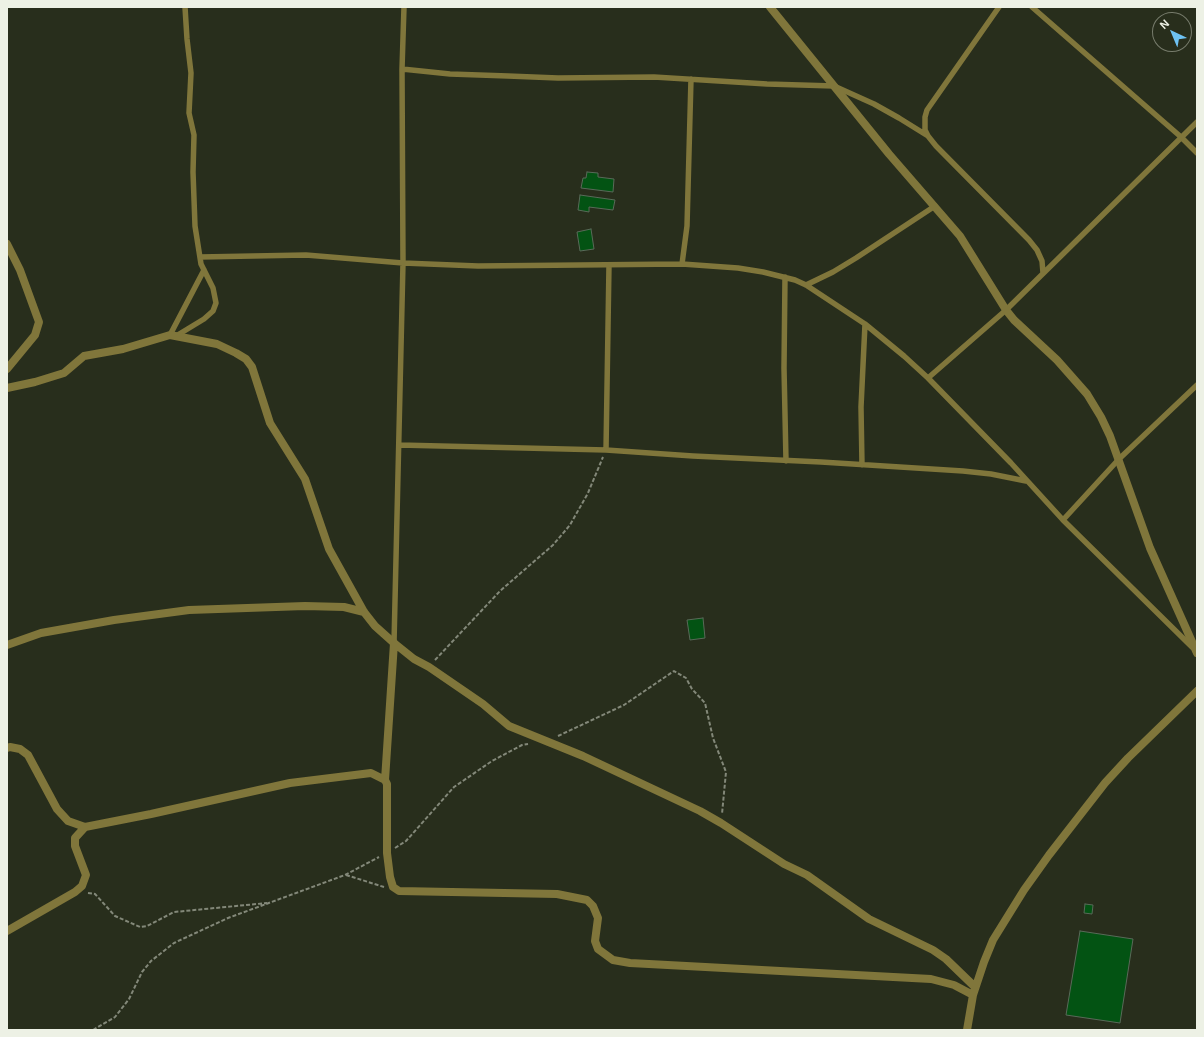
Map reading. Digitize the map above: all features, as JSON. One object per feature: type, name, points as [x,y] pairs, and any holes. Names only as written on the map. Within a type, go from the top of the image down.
[{"type":"street","points":[[770,7],[776,10],[888,154],[960,236],[1006,310],[1014,320],[1056,360],[1087,394],[1101,417],[1119,459],[1150,548],[1196,651]]},
{"type":"street","points":[[7,244],[20,270],[39,322],[35,335],[7,369]]},
{"type":"street","points":[[8,385],[35,382],[64,373],[84,356],[123,349],[173,336],[217,344],[236,353],[246,360],[252,367],[270,422],[305,479],[329,549],[364,612],[374,626],[414,659],[429,667],[483,704],[509,726],[583,756],[700,811],[784,864],[807,875],[869,919],[934,950],[946,959],[974,991]]},
{"type":"street","points":[[7,645],[41,633],[114,620],[189,610],[305,606],[344,607],[364,612]]},
{"type":"street","points":[[394,643],[385,780],[387,784],[387,853],[390,877],[393,887],[399,891],[557,894],[587,900],[593,906],[598,918],[595,941],[598,949],[613,960],[630,963],[931,979],[974,991]]},
{"type":"street","points":[[967,1030],[974,991],[984,962],[994,940],[1020,896],[1049,855],[1105,784],[1128,758],[1197,691]]},
{"type":"street","points":[[7,748],[10,747],[20,749],[28,755],[57,809],[68,821],[85,826],[151,814],[290,783],[364,772],[372,772],[385,780]]},
{"type":"street","points":[[7,931],[75,892],[82,886],[86,875],[75,846],[75,838],[85,826]]},
{"type":"lane","points":[[173,336],[204,319],[213,311],[216,303],[216,296],[204,270],[200,257],[195,226],[194,135],[189,113],[191,73],[185,7]]},
{"type":"lane","points":[[394,643],[402,264],[402,69],[404,7]]},
{"type":"lane","points":[[928,136],[924,123],[924,117],[927,110],[999,7]]},
{"type":"lane","points":[[1032,7],[1181,137],[1197,153]]},
{"type":"lane","points":[[402,69],[450,74],[551,78],[654,77],[767,84],[834,86],[874,104],[928,136],[936,146],[1029,240],[1040,256],[1043,273]]},
{"type":"lane","points":[[682,264],[687,226],[691,79]]},
{"type":"lane","points":[[928,378],[1006,310],[1197,122]]},
{"type":"lane","points":[[806,285],[833,272],[856,258],[935,206]]},
{"type":"lane","points":[[200,257],[306,255],[402,264],[478,266],[682,264],[738,268],[763,272],[795,280],[806,285],[865,324],[928,378],[1027,481],[1062,520],[1196,651]]},
{"type":"lane","points":[[606,450],[609,265]]},
{"type":"lane","points":[[173,336],[204,270]]},
{"type":"lane","points":[[786,277],[784,375],[786,461]]},
{"type":"lane","points":[[862,465],[861,406],[865,324]]},
{"type":"lane","points":[[1062,520],[1119,459],[1197,385]]},
{"type":"lane","points":[[399,446],[606,450],[963,471],[991,474],[1027,481]]},
{"type":"path","points":[[429,667],[500,591],[554,545],[570,525],[588,493],[606,450]]},
{"type":"path","points":[[93,1030],[115,1018],[129,999],[142,972],[151,961],[174,943],[228,918],[345,875],[387,853],[406,841],[454,787],[492,761],[522,745],[544,741],[624,705],[674,671],[686,678],[692,689],[705,703],[714,738],[726,772],[721,823]]},
{"type":"path","points":[[345,875],[385,887],[393,887]]},
{"type":"path","points":[[75,892],[95,894],[115,916],[140,927],[146,926],[174,912],[272,902]]},
{"type":"building","points":[[587,172],[598,173],[598,177],[614,179],[613,192],[581,188],[583,178],[586,178]]},
{"type":"building","points":[[580,195],[615,200],[613,210],[589,207],[589,212],[578,210]]},
{"type":"building","points":[[591,229],[594,249],[580,251],[577,232]]},
{"type":"building","points":[[703,618],[705,638],[690,640],[687,620]]},
{"type":"building","points":[[1085,904],[1093,905],[1092,914],[1084,913]]},
{"type":"building","points":[[1080,931],[1133,939],[1120,1023],[1066,1015]]}]
